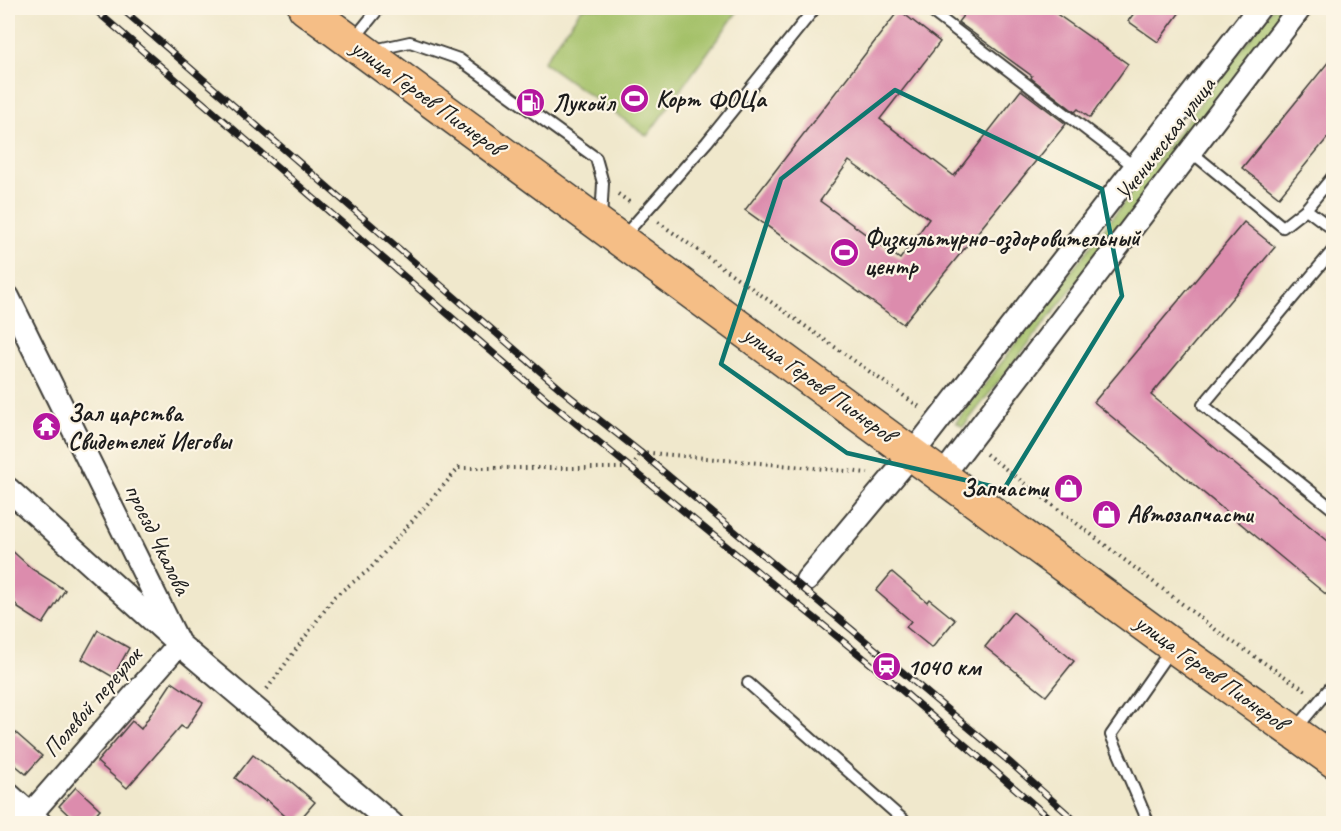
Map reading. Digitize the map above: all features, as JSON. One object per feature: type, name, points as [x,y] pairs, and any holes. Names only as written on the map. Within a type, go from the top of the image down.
[{"type":"main road","name":"улица Героев Пионеров","points":[[304,8],[611,231],[1173,646],[1334,761]]},
{"type":"street","name":"Ученическая улица","points":[[807,580],[907,449],[939,420],[1259,8]]},
{"type":"street","name":"Ученическая улица","points":[[943,475],[1300,8]]},
{"type":"street","name":"проезд Чкалова","points":[[8,297],[179,644]]},
{"type":"street","name":"проезд Чкалова","points":[[8,489],[179,644],[392,824]]},
{"type":"street","name":"Полевой переулок","points":[[31,820],[179,644]]},
{"type":"street","points":[[8,794],[31,820]]},
{"type":"lane","points":[[358,47],[380,8]]},
{"type":"lane","points":[[358,47],[410,42],[459,60],[596,158],[603,183],[611,231],[643,212],[707,142],[815,8]]},
{"type":"lane","points":[[927,8],[1135,167]]},
{"type":"lane","points":[[1190,151],[1283,227],[1306,209],[1334,175]]},
{"type":"lane","points":[[1306,209],[1334,230]]},
{"type":"lane","points":[[1334,249],[1203,405],[1334,510]]},
{"type":"lane","points":[[1149,824],[1112,735],[1173,646]]},
{"type":"lane","points":[[748,683],[908,824]]},
{"type":"lane","points":[[1294,731],[1334,683]]},
{"type":"path","points":[[603,183],[939,420]]},
{"type":"path","points":[[969,441],[1224,636],[1319,700]]},
{"type":"path","points":[[254,706],[335,596],[369,570],[459,468],[633,468],[640,452],[876,474],[907,449]]},
{"type":"highlighted area","points":[[895,90],[1102,189],[1122,296],[1004,489],[847,453],[721,364],[781,179]]},
{"type":"green space","name":"Корт ФОЦа","points":[[582,8],[740,8],[647,136],[543,62]]},
{"type":"green space","points":[[1273,8],[1293,8],[963,427],[956,422]]},
{"type":"building","points":[[969,8],[1048,8],[1128,64],[1090,118],[1078,109],[1075,112],[1031,78],[1032,76],[958,22]]},
{"type":"building","points":[[1138,8],[1183,8],[1158,42],[1128,21]]},
{"type":"building","points":[[899,10],[940,42],[880,119],[954,176],[1021,90],[1066,124],[903,324],[745,210]],"holes":[[[849,161],[929,219],[900,259],[820,201]]]},
{"type":"building","points":[[1334,55],[1334,130],[1279,197],[1242,168]]},
{"type":"building","points":[[1244,222],[1275,247],[1151,395],[1334,546],[1334,601],[1094,402]]},
{"type":"building","points":[[8,547],[32,569],[65,590],[43,624],[18,608],[8,597]]},
{"type":"building","points":[[892,572],[927,602],[929,599],[955,620],[932,648],[906,627],[911,621],[876,591]]},
{"type":"building","points":[[1013,612],[1074,661],[1046,696],[985,647]]},
{"type":"building","points":[[98,630],[129,648],[113,677],[82,659]]},
{"type":"building","points":[[172,682],[203,703],[186,729],[181,726],[127,788],[97,762],[132,721],[141,729]]},
{"type":"building","points":[[8,726],[42,756],[26,774],[8,759]]},
{"type":"building","points":[[253,755],[289,780],[315,802],[296,824],[266,799],[265,801],[235,778]]},
{"type":"building","points":[[76,787],[100,809],[87,824],[78,824],[59,806]]},
{"type":"railway","points":[[93,8],[551,403],[882,673],[1056,824]]},
{"type":"railway","points":[[121,8],[563,391],[640,452],[1005,758],[1079,824]]},
{"type":"place","name":"Корт ФОЦа","points":[[635,99]]},
{"type":"place","name":"Лукойл","points":[[531,103]]},
{"type":"place","name":"Физкультурно-оздоровительный центр","points":[[844,252]]},
{"type":"place","name":"Зал царства Свидетелей Иеговы","points":[[47,427]]},
{"type":"place","name":"Запчасти","points":[[1069,488]]},
{"type":"place","name":"Автозапчасти","points":[[1106,514]]},
{"type":"place","name":"1040 км","points":[[886,667]]}]
